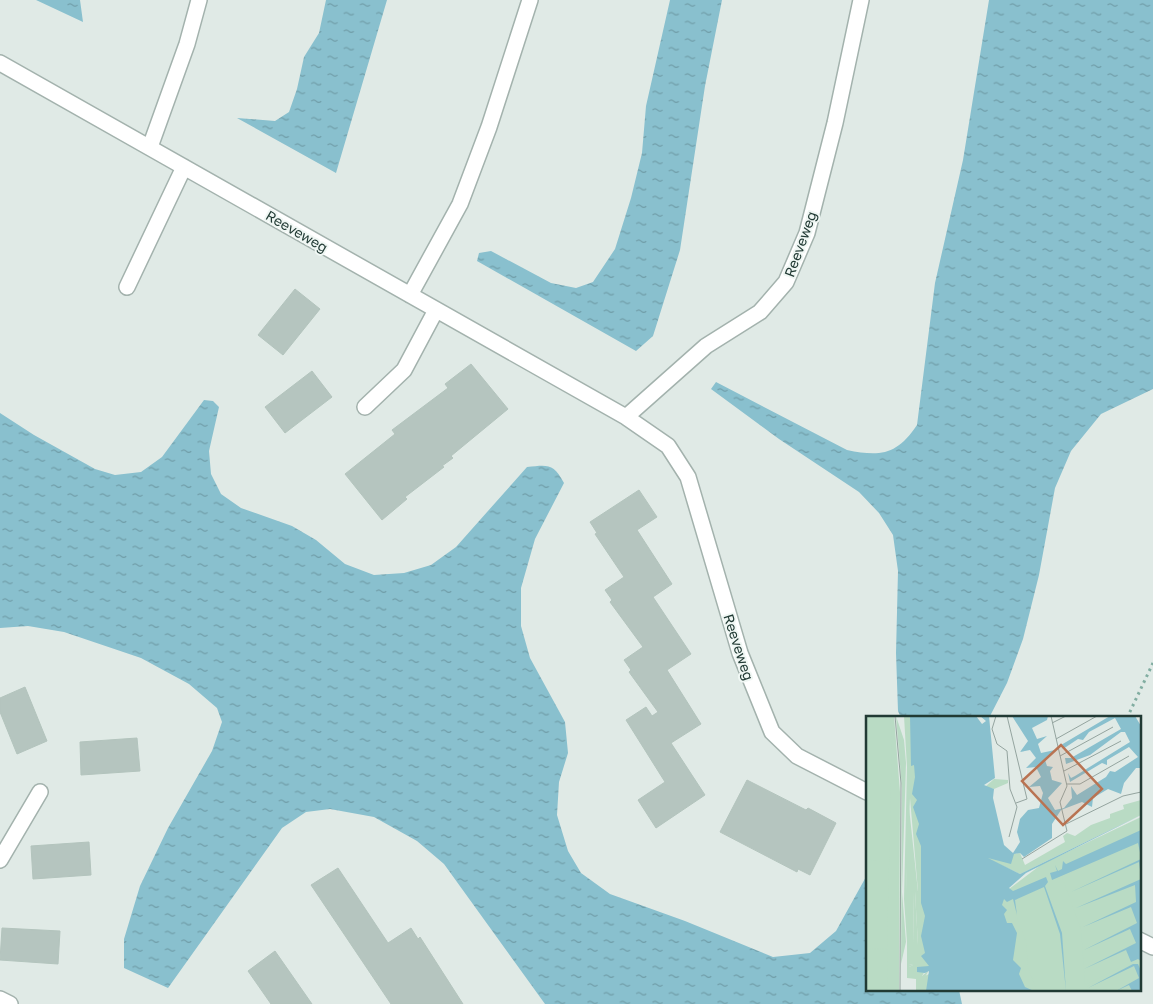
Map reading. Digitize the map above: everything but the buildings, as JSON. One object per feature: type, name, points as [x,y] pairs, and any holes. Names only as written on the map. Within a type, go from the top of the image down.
[{"type":"lane","points":[[150,148],[187,44],[198,0]]},
{"type":"lane","points":[[410,295],[460,204],[489,127],[530,0]]},
{"type":"lane","name":"Reeveweg","points":[[626,418],[706,346],[760,312],[786,282],[807,233],[835,123],[861,0]]},
{"type":"lane","name":"Reeveweg","points":[[0,63],[626,418],[668,446],[688,478],[740,653],[772,732],[797,756],[866,791]]},
{"type":"lane","points":[[127,287],[184,167]]},
{"type":"lane","points":[[365,407],[404,370],[436,310]]},
{"type":"lane","points":[[0,860],[40,792]]},
{"type":"lane","points":[[1140,940],[1153,947]]},
{"type":"lane","points":[[0,999],[10,1004]]},
{"type":"path","points":[[1128,716],[1153,663]]},
{"type":"water","points":[[36,0],[80,0],[83,22]]},
{"type":"water","points":[[326,0],[387,0],[336,173],[237,118],[275,121],[289,112],[297,89],[304,57],[319,33]]},
{"type":"water","points":[[670,0],[722,0],[705,86],[680,250],[653,336],[636,351],[477,261],[479,253],[491,251],[551,283],[576,288],[593,282],[615,249],[631,198],[642,153],[646,106]]},
{"type":"water","points":[[989,0],[1153,0],[1153,389],[1101,414],[1071,451],[1055,488],[1039,575],[1023,639],[1007,683],[990,716],[900,716],[898,711],[896,653],[898,571],[893,535],[879,513],[859,492],[779,439],[711,389],[716,382],[847,450],[878,453],[895,448],[902,443],[917,425],[935,283],[963,160]]},
{"type":"water","points":[[204,400],[213,401],[219,407],[209,451],[211,474],[221,494],[241,508],[292,526],[316,540],[345,564],[374,575],[404,573],[431,565],[456,547],[527,467],[545,466],[553,469],[564,483],[535,539],[521,588],[521,626],[530,658],[565,722],[568,753],[559,782],[557,815],[568,851],[581,873],[610,894],[685,921],[773,957],[810,953],[836,931],[866,877],[866,992],[959,992],[962,1004],[545,1004],[444,864],[417,841],[374,817],[330,809],[306,812],[282,828],[168,988],[124,968],[124,939],[140,886],[168,828],[212,751],[222,722],[217,708],[189,684],[141,658],[64,632],[28,626],[0,628],[0,413],[34,435],[95,469],[115,475],[141,472],[162,457]]}]
